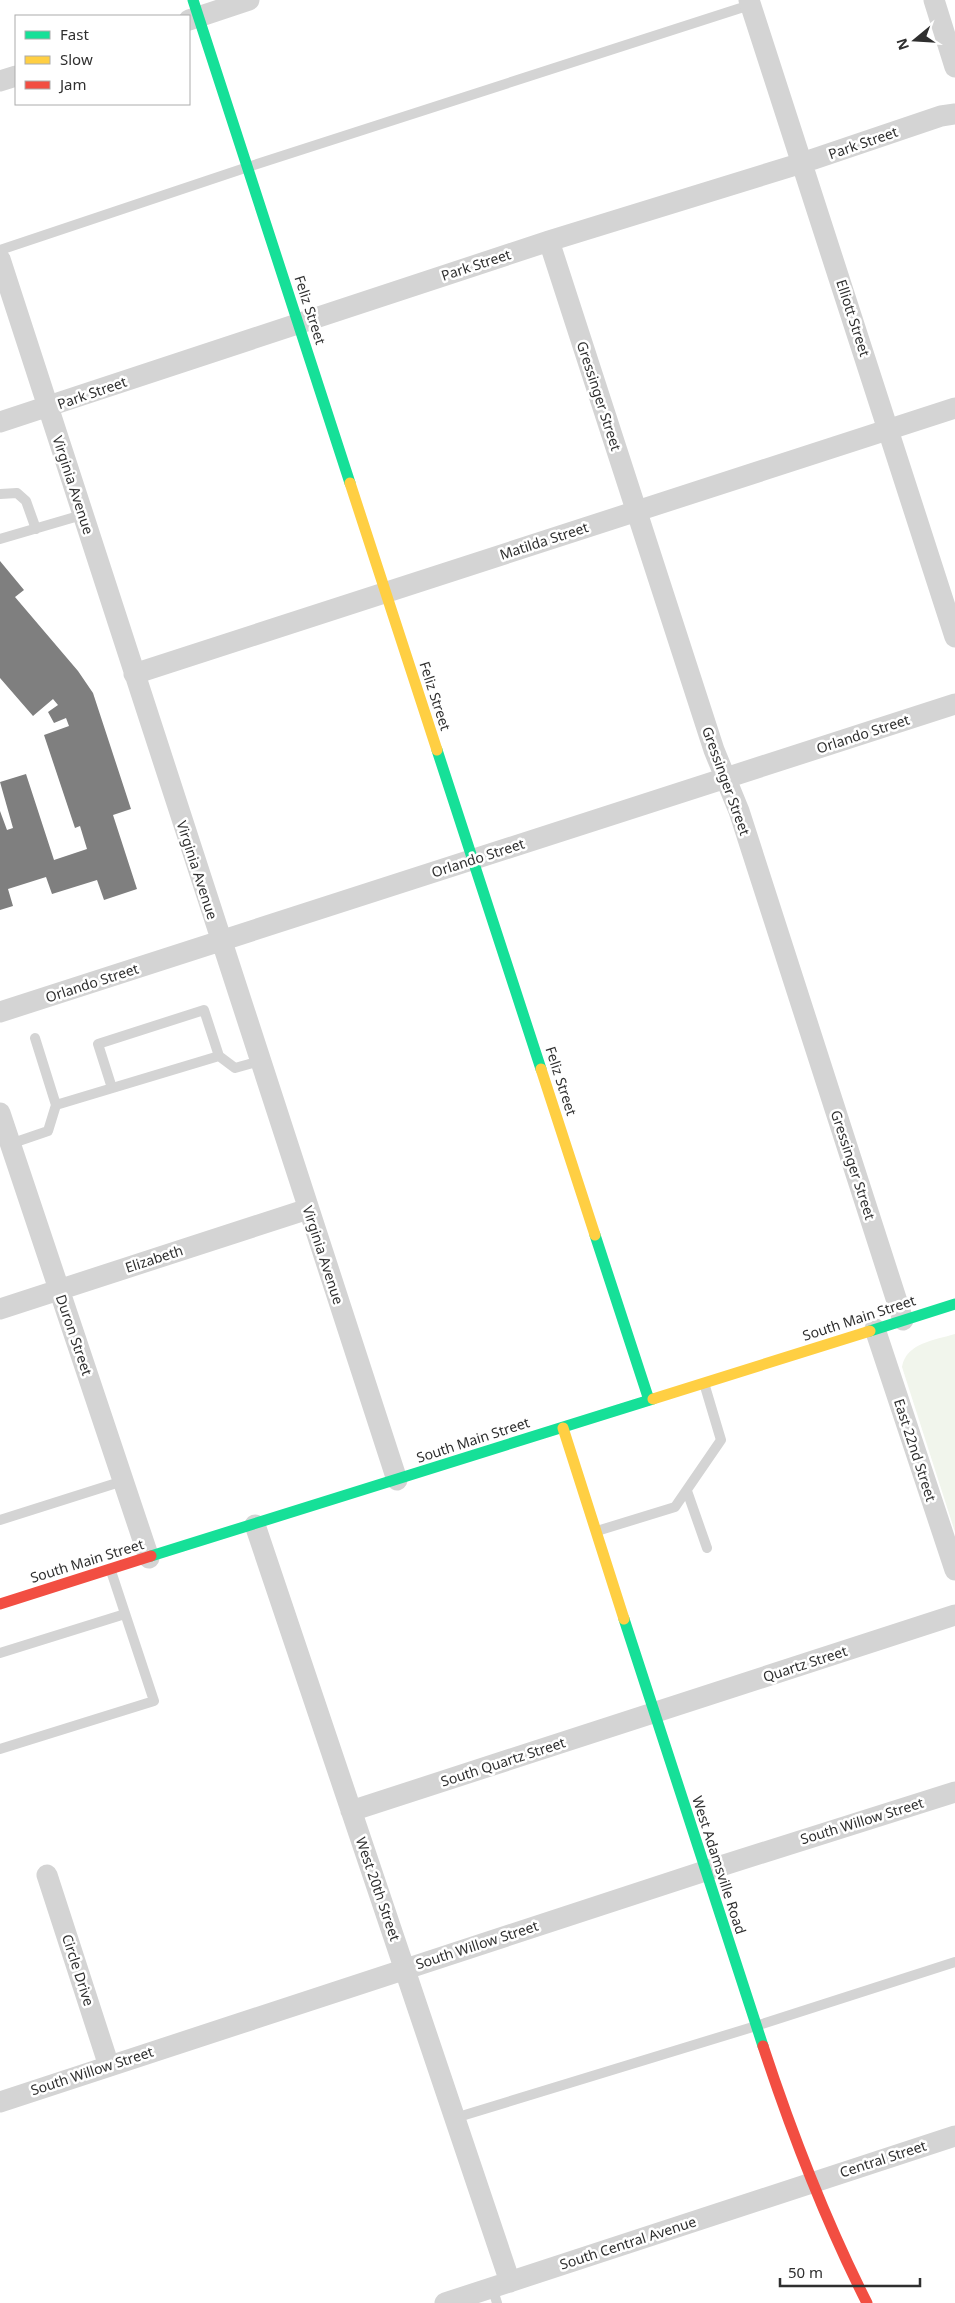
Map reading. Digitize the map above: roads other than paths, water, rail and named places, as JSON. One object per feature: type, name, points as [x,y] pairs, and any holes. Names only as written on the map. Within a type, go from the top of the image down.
[{"type":"street","points":[[194,12],[249,0]]},
{"type":"street","points":[[934,0],[955,67]]},
{"type":"street","name":"Elliott Street","points":[[749,2],[955,637]]},
{"type":"street","name":"Feliz Street","points":[[194,12],[248,167],[649,1400]]},
{"type":"street","points":[[0,81],[15,76]]},
{"type":"street","name":"Park Street","points":[[0,422],[48,408],[298,322],[802,163],[941,116],[955,114]]},
{"type":"street","name":"Gressinger Street","points":[[550,241],[714,750],[739,811],[904,1320]]},
{"type":"street","name":"Virginia Avenue","points":[[0,259],[220,942],[397,1480]]},
{"type":"street","name":"Matilda Street","points":[[134,674],[955,408]]},
{"type":"street","name":"Orlando Street","points":[[0,1012],[955,704]]},
{"type":"street","name":"Duron Street","points":[[0,1113],[149,1558]]},
{"type":"street","name":"Elizabeth","points":[[0,1309],[308,1209]]},
{"type":"street","name":"South Main Street","points":[[0,1604],[955,1304]]},
{"type":"street","name":"East 22nd Street","points":[[875,1329],[955,1570]]},
{"type":"street","name":"West Adamsville Road","points":[[563,1428],[756,2026],[811,2182],[832,2232],[867,2303]]},
{"type":"street","name":"West 20th Street","points":[[255,1525],[455,2118],[500,2291]]},
{"type":"street","name":"Quartz Street","points":[[654,1714],[955,1615]]},
{"type":"street","name":"South Quartz Street","points":[[351,1811],[654,1714]]},
{"type":"street","name":"South Willow Street","points":[[0,2102],[705,1871],[955,1792]]},
{"type":"street","name":"Circle Drive","points":[[47,1874],[109,2066]]},
{"type":"street","name":"Central Street","points":[[811,2182],[955,2136]]},
{"type":"street","name":"South Central Avenue","points":[[445,2303],[500,2291],[811,2182]]},
{"type":"lane","points":[[0,250],[749,2]]},
{"type":"lane","points":[[0,494],[17,493],[26,501],[36,529]]},
{"type":"lane","points":[[0,539],[82,515]]},
{"type":"lane","points":[[112,1088],[98,1044],[204,1010],[219,1056],[235,1068],[260,1061]]},
{"type":"lane","points":[[10,1144],[48,1131],[56,1105],[34,1038]]},
{"type":"lane","points":[[56,1105],[219,1056]]},
{"type":"lane","points":[[596,1532],[675,1507],[687,1491],[721,1440],[704,1383]]},
{"type":"lane","points":[[0,1520],[123,1481]]},
{"type":"lane","points":[[687,1491],[707,1548]]},
{"type":"lane","points":[[0,1749],[154,1701],[111,1570]]},
{"type":"lane","points":[[0,1652],[125,1614]]},
{"type":"lane","points":[[455,2118],[756,2026],[955,1962]]}]
